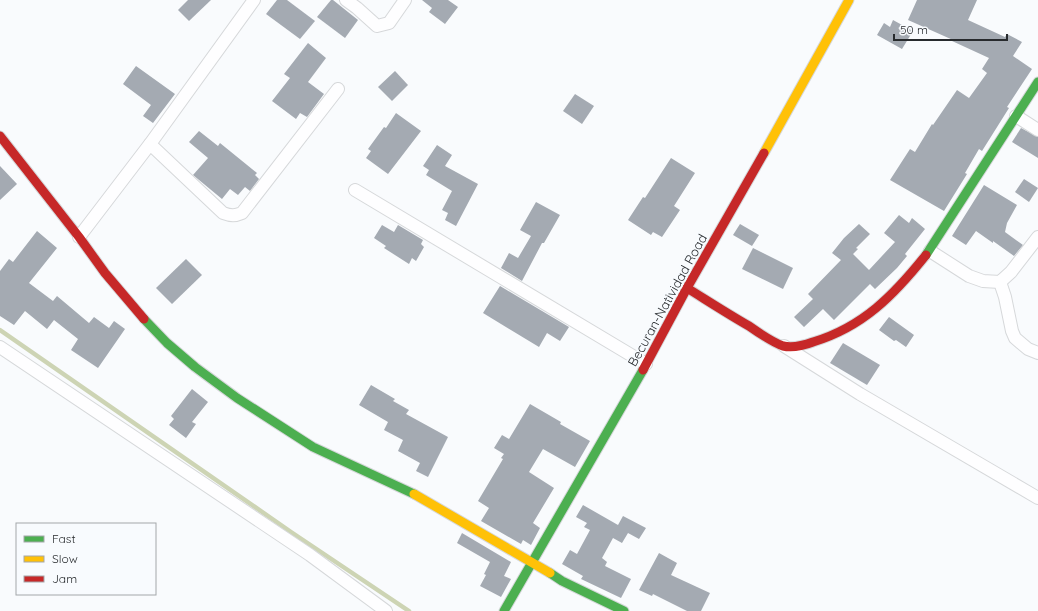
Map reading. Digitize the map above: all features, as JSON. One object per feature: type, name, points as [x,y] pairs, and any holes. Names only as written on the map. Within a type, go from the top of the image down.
[{"type":"street","points":[[79,237],[150,144],[254,0]]},
{"type":"street","points":[[346,0],[377,26],[389,23],[405,0]]},
{"type":"street","name":"Becuran-Natividad Road","points":[[504,611],[646,364],[687,288],[849,0]]},
{"type":"street","points":[[784,346],[804,345],[824,340],[847,330],[866,317],[902,285],[930,251],[1038,82]]},
{"type":"street","points":[[150,144],[223,213],[230,216],[236,216],[242,213],[338,89]]},
{"type":"street","points":[[1016,116],[1038,130]]},
{"type":"street","points":[[0,136],[79,237],[105,273],[140,316],[194,367],[313,447],[413,493],[562,580],[624,611]]},
{"type":"street","points":[[355,190],[646,364]]},
{"type":"street","points":[[930,251],[969,276],[983,281],[1000,282],[1011,272],[1038,237]]},
{"type":"street","points":[[1000,282],[1007,304],[1012,332],[1015,338],[1028,349],[1038,353]]},
{"type":"street","points":[[687,288],[761,334],[784,346],[860,394],[1038,498]]},
{"type":"street","points":[[0,347],[310,555],[386,611]]},
{"type":"building","points":[[188,0],[211,0],[189,21],[178,10]]},
{"type":"building","points":[[277,0],[287,0],[315,21],[300,39],[266,14]]},
{"type":"building","points":[[331,0],[358,20],[345,38],[317,17]]},
{"type":"building","points":[[422,0],[448,0],[458,7],[445,24],[429,12],[432,8]]},
{"type":"building","points":[[917,0],[977,0],[968,20],[1005,37],[1007,34],[1022,42],[1013,56],[1032,69],[1007,107],[1009,108],[982,151],[979,149],[965,173],[967,174],[944,211],[890,180],[910,149],[915,152],[932,124],[933,125],[957,90],[969,98],[987,73],[982,69],[989,58],[908,20]]},
{"type":"building","points":[[893,20],[913,31],[902,49],[877,35],[884,23],[890,27]]},
{"type":"building","points":[[308,43],[326,58],[308,82],[324,94],[307,117],[300,113],[296,119],[272,101],[290,78],[284,74]]},
{"type":"building","points":[[136,66],[175,94],[153,123],[143,116],[151,105],[123,84]]},
{"type":"building","points":[[395,71],[408,85],[392,101],[378,87]]},
{"type":"building","points":[[575,94],[594,106],[582,124],[563,111]]},
{"type":"building","points":[[396,113],[421,131],[388,174],[366,158],[371,151],[368,149],[384,127],[386,128]]},
{"type":"building","points":[[1021,128],[1038,137],[1038,158],[1012,142]]},
{"type":"building","points":[[199,131],[218,146],[220,143],[257,173],[255,175],[259,179],[250,191],[245,187],[238,195],[230,189],[222,199],[193,175],[208,158],[189,142]]},
{"type":"building","points":[[437,145],[452,155],[445,166],[478,184],[456,226],[445,220],[448,213],[442,210],[452,191],[426,175],[429,170],[423,166]]},
{"type":"building","points":[[671,158],[695,173],[674,206],[680,210],[662,237],[653,232],[651,235],[628,220],[643,197],[645,198]]},
{"type":"building","points":[[0,166],[17,184],[0,200]]},
{"type":"building","points":[[1024,179],[1038,188],[1029,202],[1015,192]]},
{"type":"building","points":[[984,185],[1017,205],[1007,223],[1005,232],[1023,245],[1014,256],[976,231],[966,245],[952,236]]},
{"type":"building","points":[[536,202],[560,215],[544,243],[542,243],[522,281],[501,268],[509,253],[518,258],[531,236],[520,230]]},
{"type":"building","points":[[899,215],[909,223],[912,218],[925,229],[905,254],[907,256],[897,268],[875,289],[870,284],[834,320],[823,309],[804,327],[794,317],[813,299],[808,294],[841,260],[832,253],[844,238],[859,224],[870,234],[856,248],[858,249],[853,254],[869,270],[895,242],[884,233]]},
{"type":"building","points":[[740,224],[759,235],[752,246],[733,235]]},
{"type":"building","points":[[382,225],[394,232],[398,225],[423,240],[421,244],[424,247],[416,261],[412,258],[409,264],[384,248],[386,246],[374,238]]},
{"type":"building","points":[[37,231],[57,248],[29,283],[53,301],[57,296],[89,323],[94,317],[109,328],[114,321],[125,329],[98,368],[71,350],[78,339],[54,320],[47,329],[25,311],[14,325],[0,316],[0,271],[9,259],[13,262]]},
{"type":"building","points":[[753,248],[793,268],[783,289],[742,269]]},
{"type":"building","points":[[186,259],[202,275],[172,304],[156,288]]},
{"type":"building","points":[[500,286],[569,327],[560,341],[547,333],[539,347],[483,313]]},
{"type":"building","points":[[889,317],[914,335],[906,347],[896,340],[894,341],[879,330]]},
{"type":"building","points":[[843,343],[880,365],[867,385],[830,363]]},
{"type":"building","points":[[371,385],[395,399],[393,401],[409,410],[406,414],[448,437],[428,477],[416,471],[420,463],[398,451],[403,440],[384,430],[388,422],[359,405]]},
{"type":"building","points":[[192,389],[208,402],[192,422],[196,424],[186,438],[169,425],[174,419],[171,416]]},
{"type":"building","points":[[530,404],[561,422],[560,424],[590,441],[575,467],[543,449],[529,472],[554,488],[533,523],[540,528],[531,545],[523,540],[521,544],[481,521],[489,508],[478,501],[503,459],[501,458],[504,454],[494,448],[502,435],[509,439]]},
{"type":"building","points":[[583,505],[618,525],[623,516],[646,528],[639,539],[628,533],[622,543],[613,538],[602,558],[607,562],[605,566],[631,579],[621,598],[581,579],[583,576],[562,564],[570,550],[577,554],[590,530],[584,527],[587,523],[576,517]]},
{"type":"building","points":[[462,533],[511,562],[504,576],[511,579],[501,597],[480,586],[486,575],[484,574],[490,562],[457,543]]},
{"type":"building","points":[[659,553],[677,563],[671,575],[710,593],[701,611],[687,611],[653,594],[652,596],[639,590]]},
{"type":"waterway","points":[[0,330],[291,532],[409,611]]},
{"type":"traffic: fast","points":[[926,255],[1038,82]]},
{"type":"traffic: fast","points":[[144,319],[167,343],[195,367],[237,398],[313,447],[414,494]]},
{"type":"traffic: fast","points":[[504,611],[643,370]]},
{"type":"traffic: fast","points":[[550,573],[562,581],[624,611]]},
{"type":"traffic: slow","points":[[764,153],[849,0]]},
{"type":"traffic: slow","points":[[414,494],[550,573]]},
{"type":"traffic: jam","points":[[0,136],[79,237],[105,273],[144,319]]},
{"type":"traffic: jam","points":[[643,370],[687,288],[764,153]]},
{"type":"traffic: jam","points":[[687,288],[774,342],[783,346],[798,346],[831,336],[862,318],[889,296],[926,255]]}]
